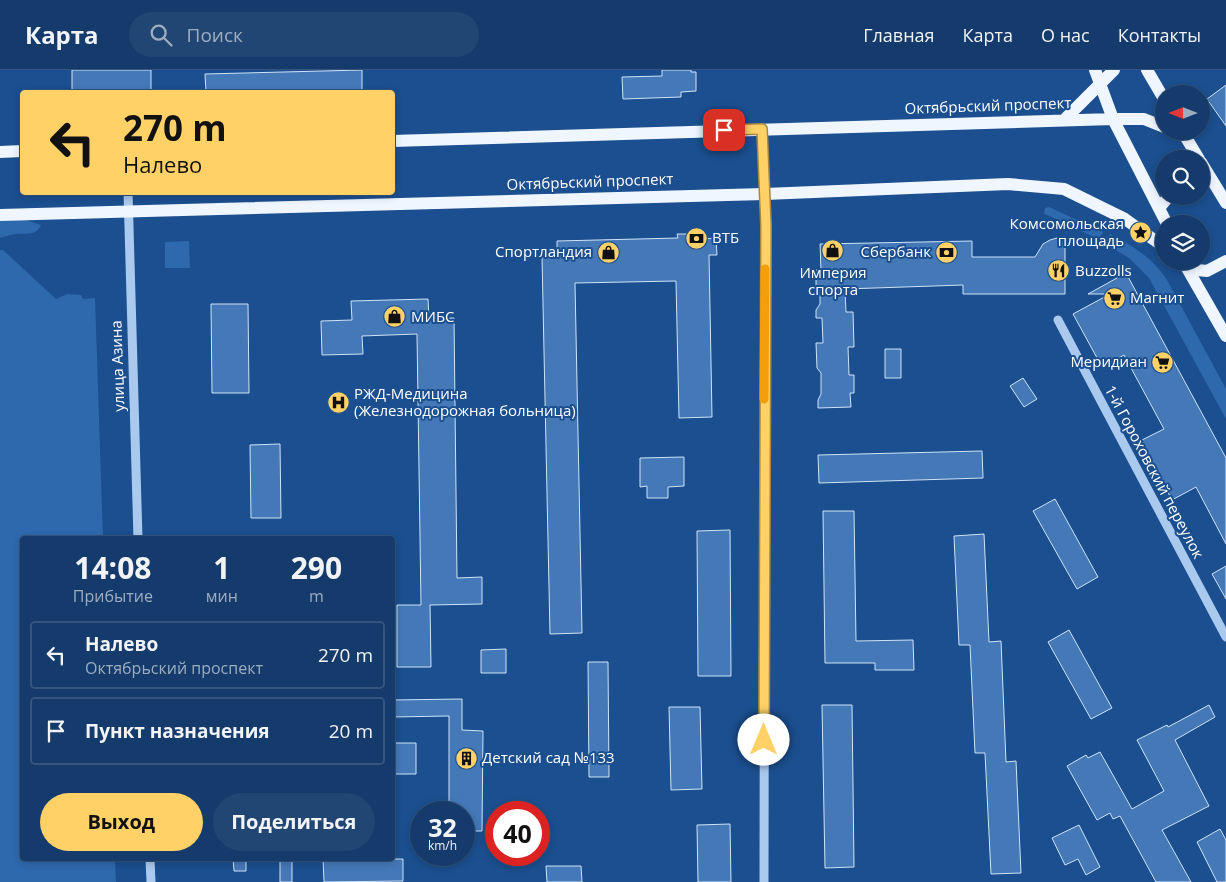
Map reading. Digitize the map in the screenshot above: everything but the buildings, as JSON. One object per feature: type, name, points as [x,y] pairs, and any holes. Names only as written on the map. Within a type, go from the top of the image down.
[{"type":"main road","points":[[1095,70],[1114,118],[1163,215]]},
{"type":"main road","points":[[1064,120],[1114,70]]},
{"type":"main road","points":[[1148,70],[1157,85]]},
{"type":"main road","name":"Октябрьский проспект","points":[[395,141],[1114,118],[1144,119],[1155,123]]},
{"type":"main road","points":[[0,152],[20,151]]},
{"type":"main road","name":"Октябрьский проспект","points":[[0,215],[765,194],[1008,184],[1064,189],[1125,218],[1155,240]]},
{"type":"main road","points":[[1210,185],[1226,203]]},
{"type":"main road","points":[[1210,269],[1226,261]]},
{"type":"main road","points":[[1189,270],[1226,336]]},
{"type":"street","points":[[762,129],[765,194],[764,882]]},
{"type":"street","name":"улица Азина","points":[[128,195],[138,536]]},
{"type":"street","name":"1-й Гороховский переулок","points":[[1058,320],[1226,637]]},
{"type":"street","points":[[150,861],[151,882]]},
{"type":"shaded area","points":[[1049,207],[1103,232],[1099,240],[1044,214],[1045,208]]},
{"type":"shaded area","points":[[0,220],[26,220],[41,225],[34,232],[0,238]]},
{"type":"shaded area","points":[[1110,234],[1127,243],[1155,265],[1155,270],[1159,270],[1167,280],[1226,389],[1226,419],[1149,278],[1129,258],[1104,243]]},
{"type":"shaded area","points":[[189,241],[190,268],[165,268],[165,242]]},
{"type":"shaded area","points":[[0,250],[3,250],[56,299],[67,294],[81,295],[83,299],[95,298],[103,536],[20,536],[20,861],[115,861],[116,882],[0,882]]},
{"type":"slow traffic","points":[[764,399],[765,269]]},
{"type":"place","name":"Комсомольская площадь","points":[[1140,233]]},
{"type":"place","name":"ВТБ","points":[[696,238]]},
{"type":"place","name":"Империя спорта","points":[[833,250]]},
{"type":"place","name":"Спортландия","points":[[608,252]]},
{"type":"place","name":"Сбербанк","points":[[947,252]]},
{"type":"place","name":"Buzzolls","points":[[1059,271]]},
{"type":"place","name":"Магнит","points":[[1114,298]]},
{"type":"place","name":"МИБС","points":[[395,317]]},
{"type":"place","name":"Меридиан","points":[[1163,362]]},
{"type":"place","name":"РЖД-Медицина (Железнодорожная больница)","points":[[338,403]]},
{"type":"place","name":"Детский сад №133","points":[[466,758]]},
{"type":"route","points":[[724,130],[762,129],[766,226],[764,740]]}]
